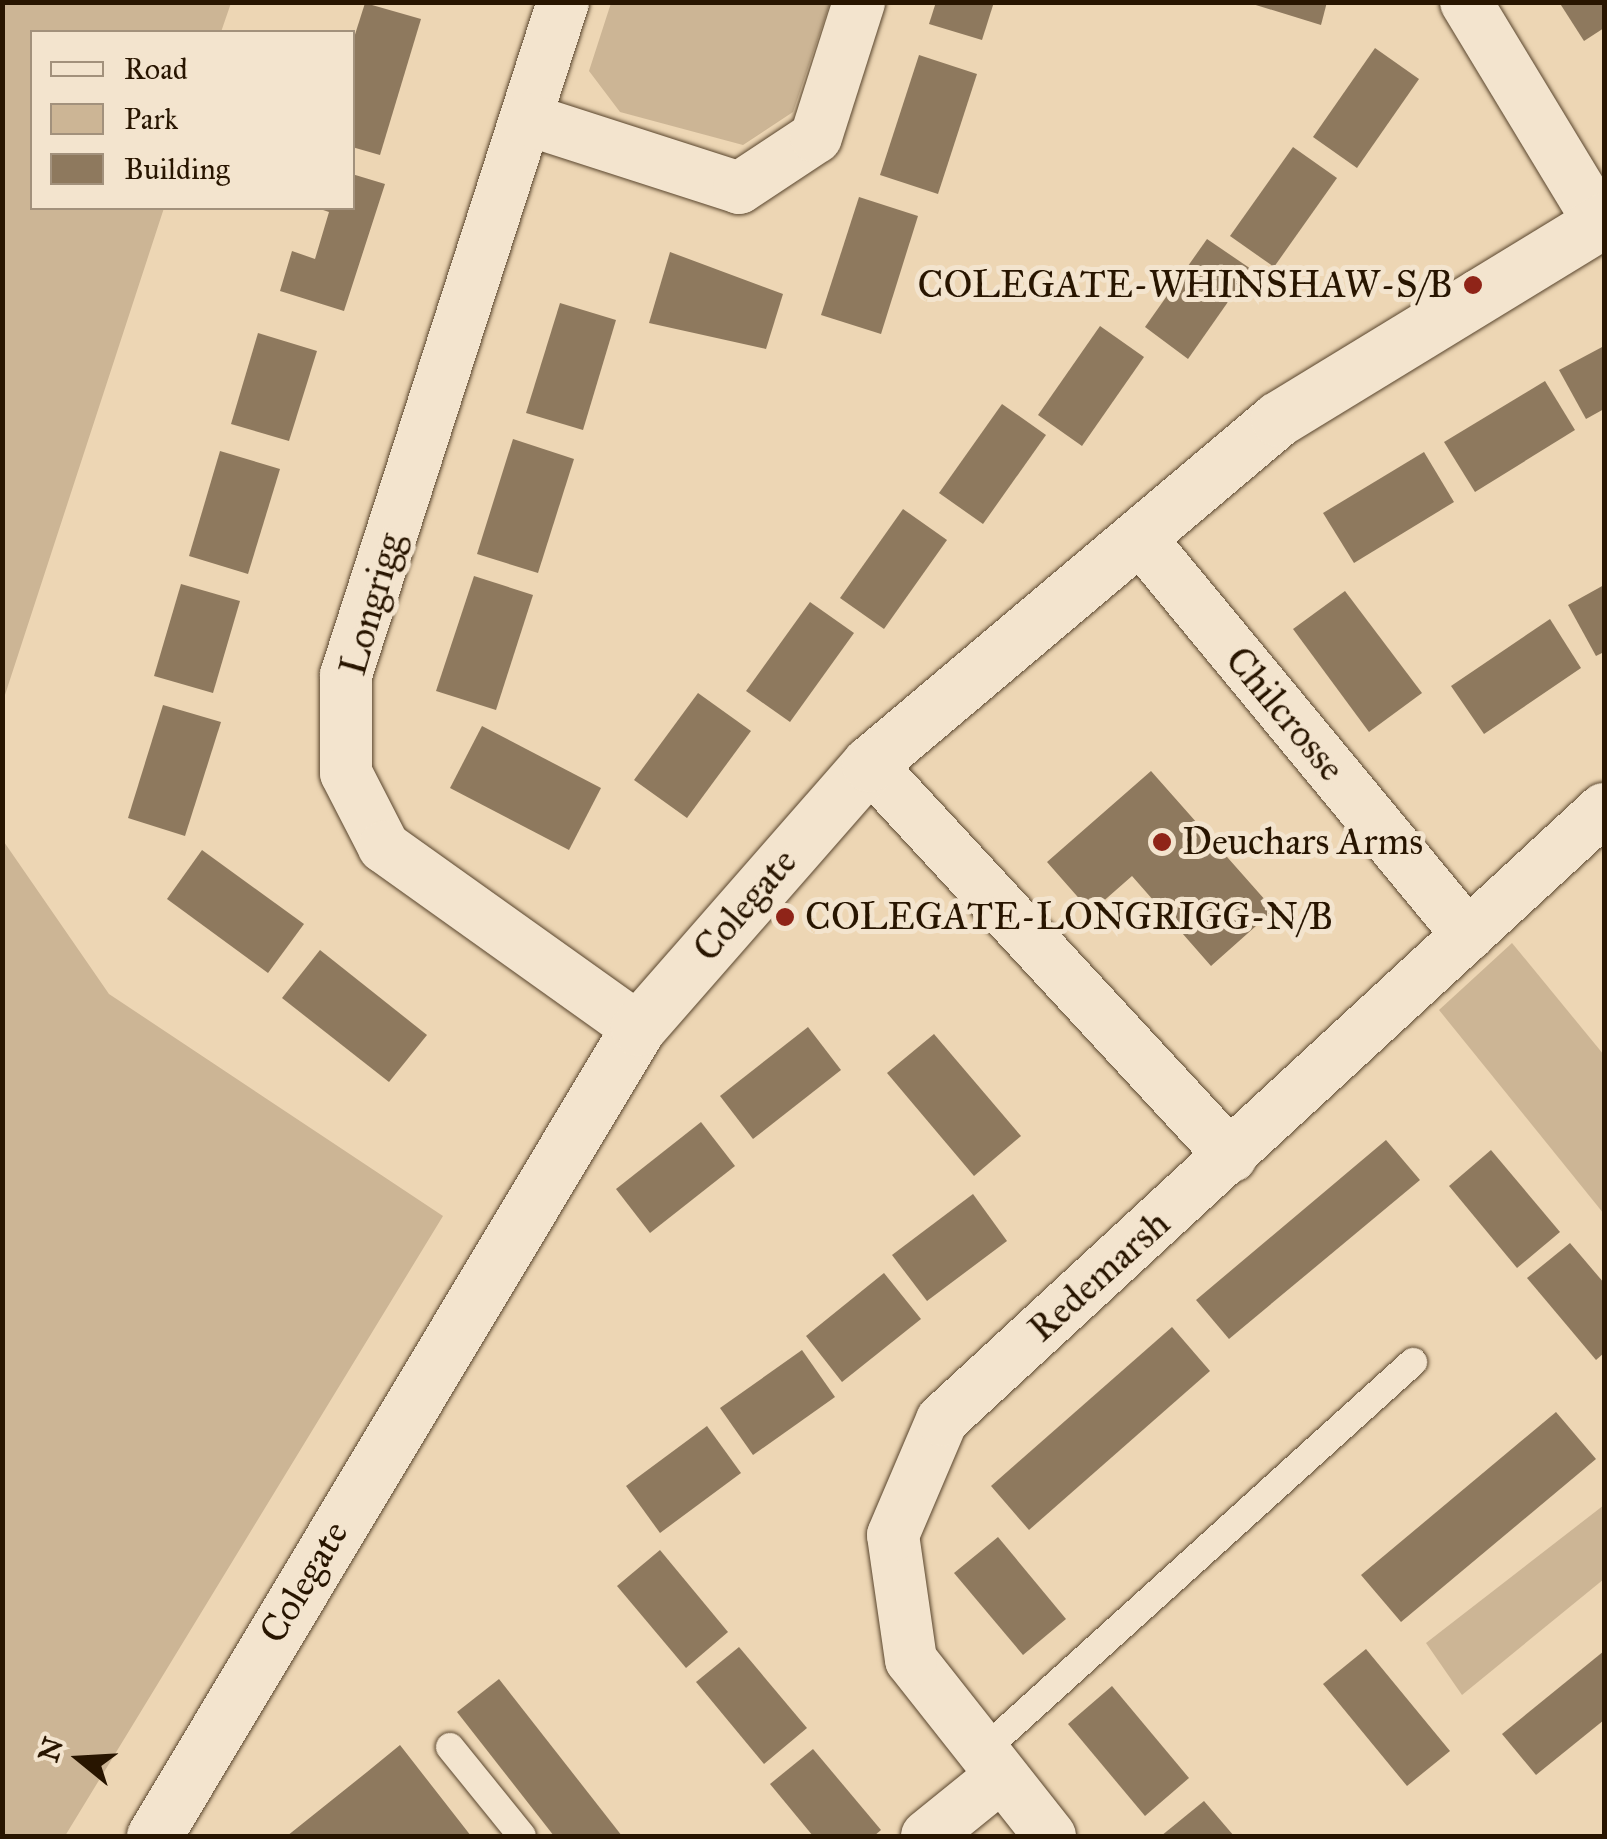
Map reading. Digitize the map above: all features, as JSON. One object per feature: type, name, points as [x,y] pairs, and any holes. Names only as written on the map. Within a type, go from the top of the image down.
[{"type":"street","name":"Longrigg","points":[[563,2],[346,675],[346,773],[384,846],[638,1028]]},
{"type":"street","points":[[526,119],[739,188],[816,136],[859,2]]},
{"type":"street","points":[[1466,2],[1602,221]]},
{"type":"street","name":"Colegate","points":[[154,1836],[638,1028],[869,764],[1278,419],[1602,221]]},
{"type":"street","name":"Chilcrosse","points":[[1140,538],[1468,936]]},
{"type":"street","points":[[869,764],[1231,1156]]},
{"type":"street","name":"Redemarsh","points":[[1050,1836],[912,1660],[893,1535],[942,1420],[1604,808]]},
{"type":"street","points":[[927,1836],[992,1764]]},
{"type":"lane","points":[[992,1764],[1413,1362]]},
{"type":"lane","points":[[450,1747],[522,1836]]},
{"type":"green space","points":[[3,2],[231,3],[222,30],[30,30],[30,210],[163,210],[3,701]]},
{"type":"green space","points":[[611,2],[830,3],[793,112],[743,145],[620,112],[589,71]]},
{"type":"green space","points":[[2,839],[109,994],[443,1216],[65,1836],[3,1836]]},
{"type":"green space","points":[[1512,943],[1604,1055],[1604,1214],[1439,1010]]},
{"type":"green space","points":[[1604,1505],[1604,1579],[1462,1695],[1426,1643]]},
{"type":"building","points":[[936,2],[994,2],[982,40],[929,24]]},
{"type":"building","points":[[1246,2],[1327,2],[1321,25]]},
{"type":"building","points":[[1559,2],[1604,2],[1604,28],[1584,41]]},
{"type":"building","points":[[365,3],[421,19],[380,155],[355,148],[355,35]]},
{"type":"building","points":[[1375,48],[1419,79],[1357,168],[1313,137]]},
{"type":"building","points":[[919,55],[977,74],[938,194],[880,175]]},
{"type":"building","points":[[1293,147],[1337,178],[1274,267],[1230,236]]},
{"type":"building","points":[[355,175],[385,184],[344,311],[280,291],[292,251],[315,259],[329,212],[323,210],[355,210]]},
{"type":"building","points":[[859,197],[918,216],[881,334],[821,315]]},
{"type":"building","points":[[1207,239],[1251,269],[1188,359],[1145,327]]},
{"type":"building","points":[[670,252],[783,294],[766,349],[649,323]]},
{"type":"building","points":[[560,303],[616,320],[583,430],[526,413]]},
{"type":"building","points":[[1100,326],[1144,357],[1082,446],[1038,415]]},
{"type":"building","points":[[258,333],[317,351],[289,441],[231,424]]},
{"type":"building","points":[[1604,346],[1604,409],[1586,419],[1559,370]]},
{"type":"building","points":[[1545,381],[1575,430],[1475,492],[1444,442]]},
{"type":"building","points":[[1002,404],[1046,435],[983,524],[939,493]]},
{"type":"building","points":[[513,439],[574,459],[538,573],[477,554]]},
{"type":"building","points":[[220,451],[280,469],[248,574],[189,556]]},
{"type":"building","points":[[1424,452],[1454,502],[1354,563],[1323,513]]},
{"type":"building","points":[[903,509],[947,540],[884,629],[840,598]]},
{"type":"building","points":[[474,576],[533,595],[496,710],[436,691]]},
{"type":"building","points":[[181,584],[240,601],[213,693],[154,676]]},
{"type":"building","points":[[1604,585],[1604,652],[1596,656],[1568,605]]},
{"type":"building","points":[[1345,591],[1422,693],[1369,732],[1293,629]]},
{"type":"building","points":[[810,602],[854,633],[790,722],[746,691]]},
{"type":"building","points":[[1550,619],[1581,668],[1484,734],[1451,686]]},
{"type":"building","points":[[698,693],[751,731],[687,818],[634,780]]},
{"type":"building","points":[[163,705],[221,722],[185,836],[128,818]]},
{"type":"building","points":[[482,726],[601,788],[569,850],[450,788]]},
{"type":"building","points":[[1151,771],[1274,910],[1211,966],[1132,876],[1091,912],[1047,862]]},
{"type":"building","points":[[202,850],[304,924],[268,973],[167,899]]},
{"type":"building","points":[[320,950],[427,1035],[389,1082],[282,998]]},
{"type":"building","points":[[808,1027],[841,1070],[753,1139],[720,1096]]},
{"type":"building","points":[[934,1034],[1021,1136],[974,1176],[887,1073]]},
{"type":"building","points":[[701,1122],[735,1166],[650,1233],[616,1189]]},
{"type":"building","points":[[1386,1140],[1420,1180],[1229,1339],[1196,1300]]},
{"type":"building","points":[[1491,1150],[1560,1232],[1517,1268],[1449,1186]]},
{"type":"building","points":[[973,1194],[1007,1241],[927,1301],[892,1255]]},
{"type":"building","points":[[1570,1243],[1604,1283],[1604,1353],[1596,1360],[1527,1278]]},
{"type":"building","points":[[884,1273],[921,1319],[842,1382],[806,1336]]},
{"type":"building","points":[[1172,1327],[1210,1371],[1029,1530],[991,1486]]},
{"type":"building","points":[[802,1350],[835,1397],[753,1455],[720,1408]]},
{"type":"building","points":[[1556,1412],[1596,1459],[1401,1622],[1361,1575]]},
{"type":"building","points":[[707,1426],[741,1473],[660,1533],[626,1486]]},
{"type":"building","points":[[998,1537],[1066,1619],[1023,1655],[954,1573]]},
{"type":"building","points":[[660,1550],[728,1632],[686,1668],[617,1586]]},
{"type":"building","points":[[739,1647],[807,1728],[764,1764],[696,1682]]},
{"type":"building","points":[[1366,1649],[1450,1751],[1407,1786],[1323,1684]]},
{"type":"building","points":[[1604,1651],[1604,1720],[1536,1775],[1502,1734]]},
{"type":"building","points":[[499,1679],[622,1836],[554,1836],[457,1712]]},
{"type":"building","points":[[1112,1686],[1189,1778],[1145,1816],[1068,1724]]},
{"type":"building","points":[[400,1745],[471,1836],[287,1836],[367,1772]]},
{"type":"building","points":[[813,1749],[881,1830],[874,1836],[813,1836],[770,1784]]},
{"type":"building","points":[[1204,1801],[1234,1836],[1161,1836]]},
{"type":"place","name":"COLEGATE-WHINSHAW-S/B","points":[[1473,285]]},
{"type":"place","name":"Deuchars Arms","points":[[1162,842]]},
{"type":"place","name":"COLEGATE-LONGRIGG-N/B","points":[[785,917]]}]
